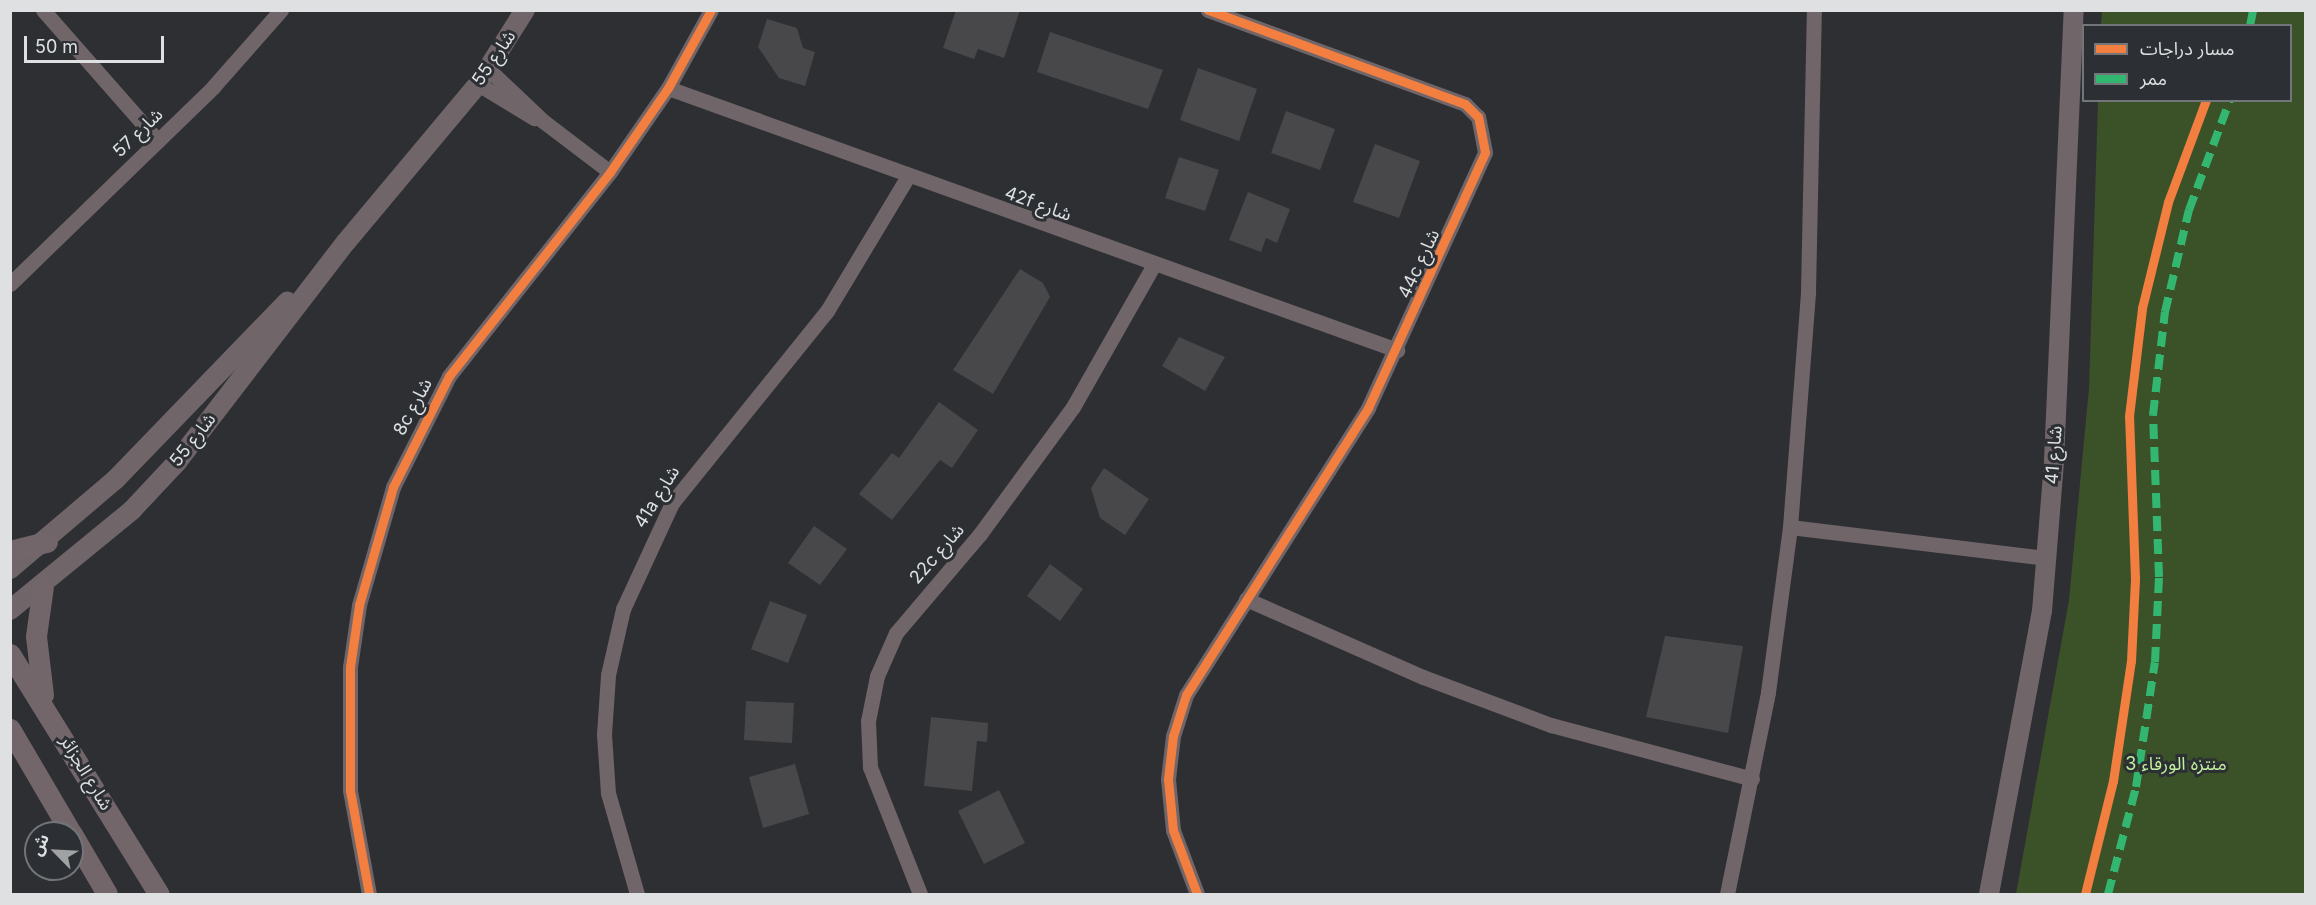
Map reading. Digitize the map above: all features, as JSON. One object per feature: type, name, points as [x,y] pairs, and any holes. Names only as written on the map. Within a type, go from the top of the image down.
[{"type":"main road","points":[[10,551],[47,542]]},
{"type":"main road","points":[[43,586],[36,658],[46,707]]},
{"type":"main road","name":"شارع الجزائر","points":[[10,654],[46,707],[159,894]]},
{"type":"main road","points":[[10,729],[64,821]]},
{"type":"main road","points":[[84,855],[107,894]]},
{"type":"street","points":[[43,10],[158,141]]},
{"type":"street","name":"شارع 57","points":[[14,281],[158,141],[281,10]]},
{"type":"street","name":"شارع 55","points":[[10,610],[43,586],[157,484],[346,242],[483,76],[525,10]]},
{"type":"street","name":"8c شارع","points":[[369,894],[350,790],[347,728],[357,616],[375,539],[418,430],[449,376],[610,172],[668,88],[711,10]]},
{"type":"street","name":"44c شارع","points":[[1197,894],[1173,830],[1168,779],[1173,736],[1202,664],[1327,480],[1397,350],[1485,152],[1478,117],[1449,97],[1208,10]]},
{"type":"street","points":[[1727,894],[1752,779],[1790,527],[1808,291],[1814,10]]},
{"type":"street","name":"شارع 41","points":[[1989,894],[2024,729],[2047,558],[2074,10]]},
{"type":"street","points":[[483,76],[610,172]]},
{"type":"street","name":"42f شارع","points":[[668,88],[908,178],[1397,350]]},
{"type":"street","name":"41a شارع","points":[[637,894],[608,793],[603,734],[608,675],[623,609],[672,503],[827,311],[908,178]]},
{"type":"street","name":"شارع 55","points":[[10,569],[47,542],[115,480],[346,242]]},
{"type":"street","name":"22c شارع","points":[[920,894],[870,767],[868,721],[877,676],[896,633],[980,534],[1073,407],[1153,266]]},
{"type":"street","points":[[1790,527],[2047,558]]},
{"type":"street","points":[[1246,599],[1405,670],[1551,725],[1752,779]]},
{"type":"green space","name":"منتزه الورقاء 3","points":[[2102,11],[2305,11],[2305,894],[2016,894],[2069,600],[2089,388],[2098,102],[2292,102],[2292,24],[2101,24]]},
{"type":"building","points":[[956,10],[1020,10],[1004,58],[978,49],[974,59],[943,48]]},
{"type":"building","points":[[767,19],[797,28],[803,48],[815,52],[805,86],[779,78],[758,47]]},
{"type":"building","points":[[1050,32],[1163,70],[1148,109],[1037,72]]},
{"type":"building","points":[[1198,68],[1257,89],[1239,141],[1180,120]]},
{"type":"building","points":[[1286,111],[1335,129],[1320,170],[1271,153]]},
{"type":"building","points":[[1375,144],[1420,161],[1399,218],[1353,202]]},
{"type":"building","points":[[1179,157],[1219,170],[1205,211],[1165,198]]},
{"type":"building","points":[[1248,192],[1290,209],[1277,243],[1266,238],[1261,252],[1229,240]]},
{"type":"building","points":[[1020,269],[1043,283],[1050,297],[993,394],[953,370]]},
{"type":"building","points":[[1179,337],[1225,357],[1205,391],[1162,366]]},
{"type":"building","points":[[939,402],[978,430],[952,468],[940,460],[892,520],[859,494],[892,453],[899,458]]},
{"type":"building","points":[[1104,468],[1149,499],[1125,535],[1100,518],[1091,488]]},
{"type":"building","points":[[814,526],[847,549],[820,585],[788,563]]},
{"type":"building","points":[[1050,564],[1083,589],[1060,621],[1027,596]]},
{"type":"building","points":[[770,601],[807,615],[788,663],[751,649]]},
{"type":"building","points":[[1665,636],[1743,646],[1728,733],[1646,717]]},
{"type":"building","points":[[746,701],[794,703],[792,743],[744,740]]},
{"type":"building","points":[[931,717],[988,723],[987,742],[977,741],[972,791],[924,786]]},
{"type":"building","points":[[795,764],[809,814],[763,828],[749,777]]},
{"type":"building","points":[[999,790],[1025,843],[984,864],[958,811]]},
{"type":"marked path","points":[[2250,24],[2253,10]]},
{"type":"marked path","points":[[2108,894],[2136,787],[2155,662],[2159,577],[2153,415],[2165,312],[2189,210],[2229,102]]},
{"type":"cycle path","points":[[369,894],[350,790],[350,667],[359,605],[393,487],[449,376],[610,172],[668,88],[711,10]]},
{"type":"cycle path","points":[[1197,894],[1173,830],[1168,779],[1173,736],[1186,695],[1368,408],[1485,152],[1478,117],[1465,104],[1208,10]]},
{"type":"cycle path","points":[[2085,894],[2113,781],[2131,661],[2135,578],[2129,416],[2142,308],[2168,202],[2205,102]]}]
